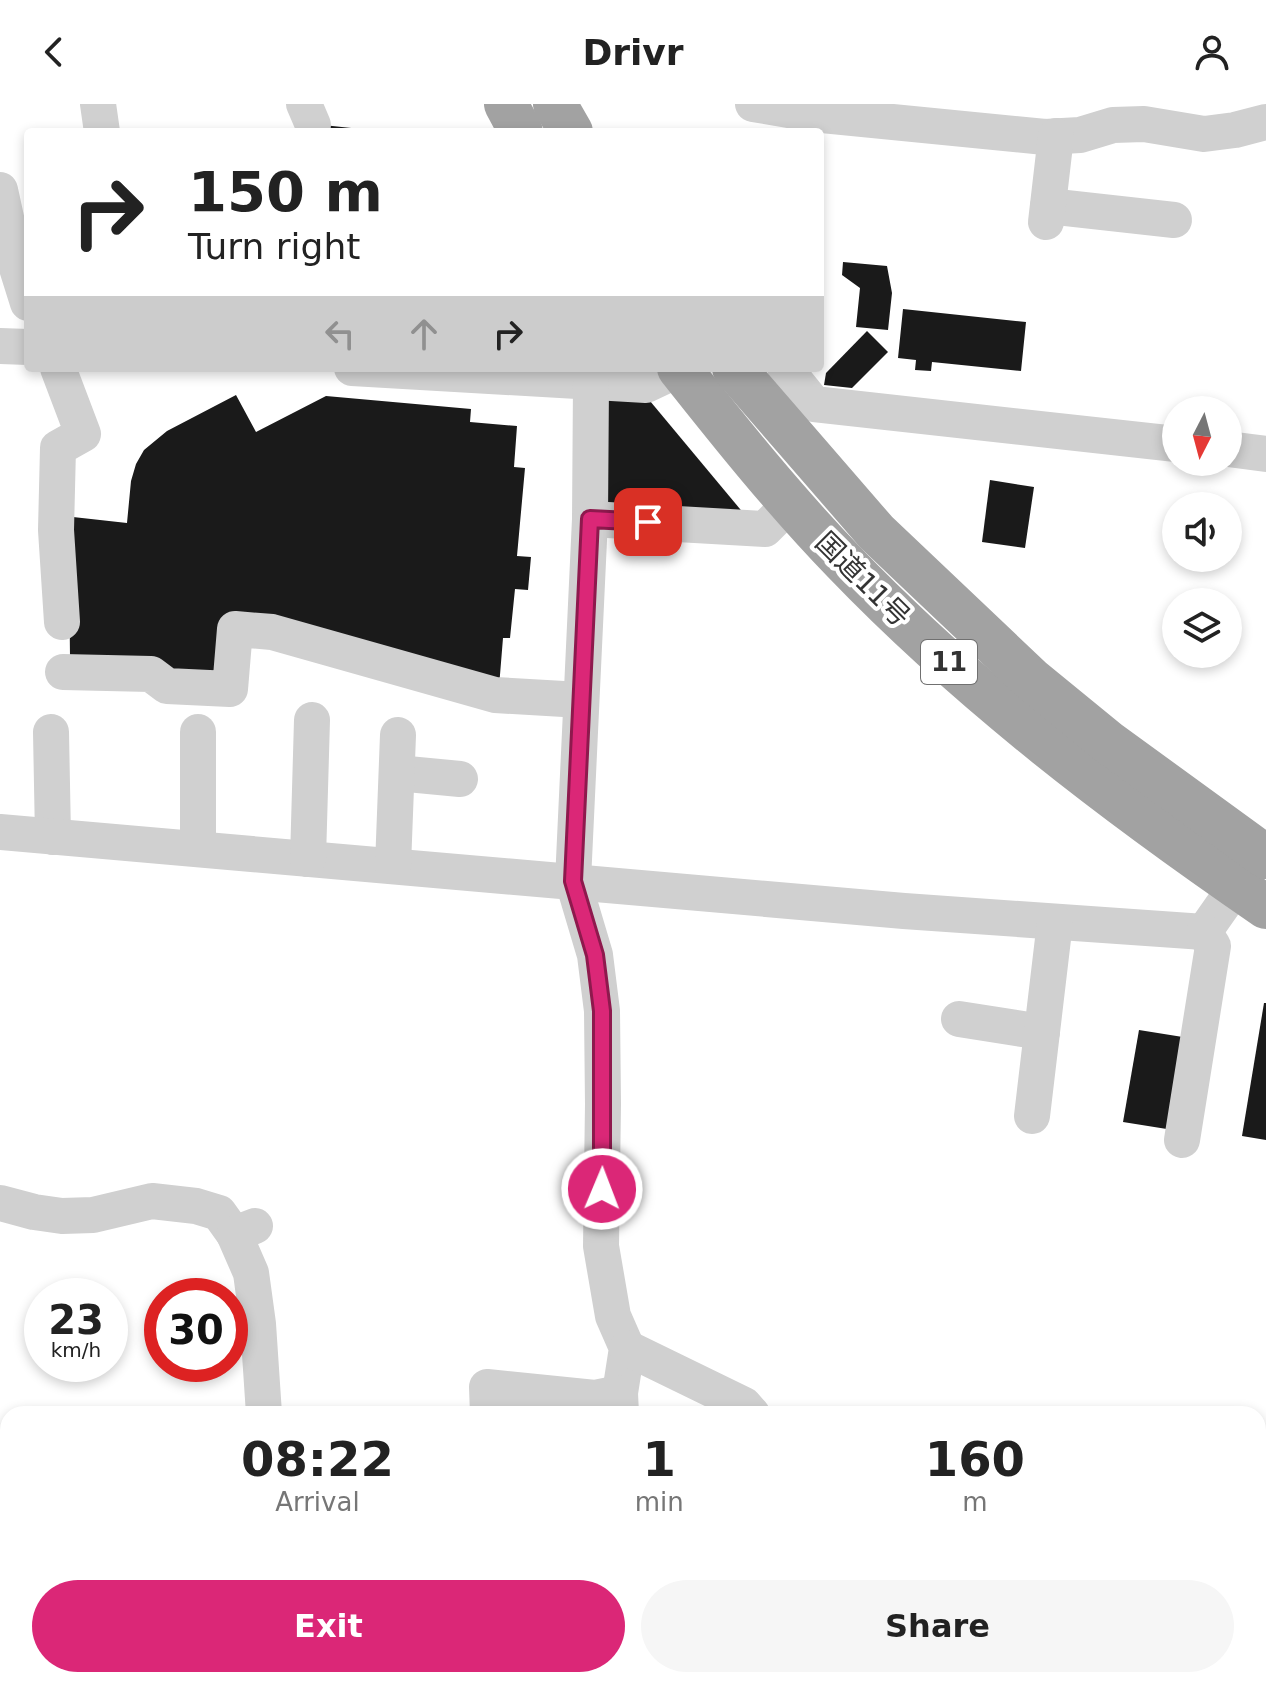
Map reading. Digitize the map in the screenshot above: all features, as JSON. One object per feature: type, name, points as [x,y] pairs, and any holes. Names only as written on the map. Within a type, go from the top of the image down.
[{"type":"highway","points":[[506,104],[519,128]]},
{"type":"highway","points":[[555,104],[569,128]]},
{"type":"highway","name":"国道11号","points":[[683,372],[777,491],[845,564],[1000,708],[1081,774],[1259,869]]},
{"type":"highway","name":"国道11号","points":[[737,372],[876,532],[1031,679],[1259,869]]},
{"type":"street","points":[[98,104],[101,128]]},
{"type":"street","points":[[753,104],[812,114],[999,118],[1045,137],[1080,135],[1113,125],[1144,124],[1204,134],[1266,122]]},
{"type":"street","points":[[1056,136],[1047,214],[1174,220]]},
{"type":"street","points":[[0,190],[24,290]]},
{"type":"street","points":[[0,346],[24,347]]},
{"type":"street","points":[[60,372],[83,434],[58,448],[56,530],[62,622]]},
{"type":"street","points":[[416,372],[646,385],[672,372]]},
{"type":"street","points":[[788,372],[814,404],[1162,442]]},
{"type":"street","points":[[488,1406],[487,1387],[595,1398],[620,1404],[627,1348],[613,1316],[601,1246],[602,1011],[595,955],[573,881],[590,519],[591,383]]},
{"type":"street","points":[[1242,451],[1266,454]]},
{"type":"street","points":[[590,519],[765,529],[790,504]]},
{"type":"street","points":[[63,672],[151,674],[167,686],[230,689],[235,629],[272,632],[495,695],[581,700]]},
{"type":"street","points":[[308,859],[312,720]]},
{"type":"street","points":[[51,732],[53,837]]},
{"type":"street","points":[[198,732],[198,849]]},
{"type":"street","points":[[393,866],[398,735]]},
{"type":"street","points":[[397,773],[460,779]]},
{"type":"street","points":[[0,832],[904,911],[1204,932]]},
{"type":"street","points":[[1204,932],[1259,869]]},
{"type":"street","points":[[1032,1116],[1055,922]]},
{"type":"street","points":[[1182,1140],[1213,946],[1204,932]]},
{"type":"street","points":[[959,1019],[1042,1032]]},
{"type":"street","points":[[0,1203],[62,1216],[93,1215],[152,1201],[196,1206],[219,1213],[245,1230],[258,1324],[263,1406]]},
{"type":"street","points":[[627,1348],[745,1406]]},
{"type":"building","points":[[323,125],[351,128],[323,128]]},
{"type":"building","points":[[843,262],[887,266],[892,293],[888,330],[856,327],[860,288],[842,275]]},
{"type":"building","points":[[903,309],[1026,322],[1021,371],[932,362],[931,371],[915,370],[916,360],[898,358]]},
{"type":"building","points":[[867,331],[888,352],[852,388],[824,385],[826,373]]},
{"type":"building","points":[[600,394],[650,401],[745,515],[596,507]]},
{"type":"building","points":[[236,395],[256,432],[326,396],[471,409],[470,422],[517,426],[514,467],[525,468],[517,556],[531,557],[528,590],[515,589],[510,638],[503,638],[499,687],[266,621],[224,677],[70,657],[69,568],[73,517],[127,523],[131,481],[144,450],[167,431]]},
{"type":"building","points":[[990,480],[1034,487],[1025,548],[982,542]]},
{"type":"building","points":[[1266,1003],[1266,1140],[1242,1136]]},
{"type":"building","points":[[1139,1030],[1189,1038],[1173,1130],[1123,1122]]},
{"type":"route","points":[[602,1189],[602,1011],[595,955],[573,881],[590,519],[648,522]]}]
